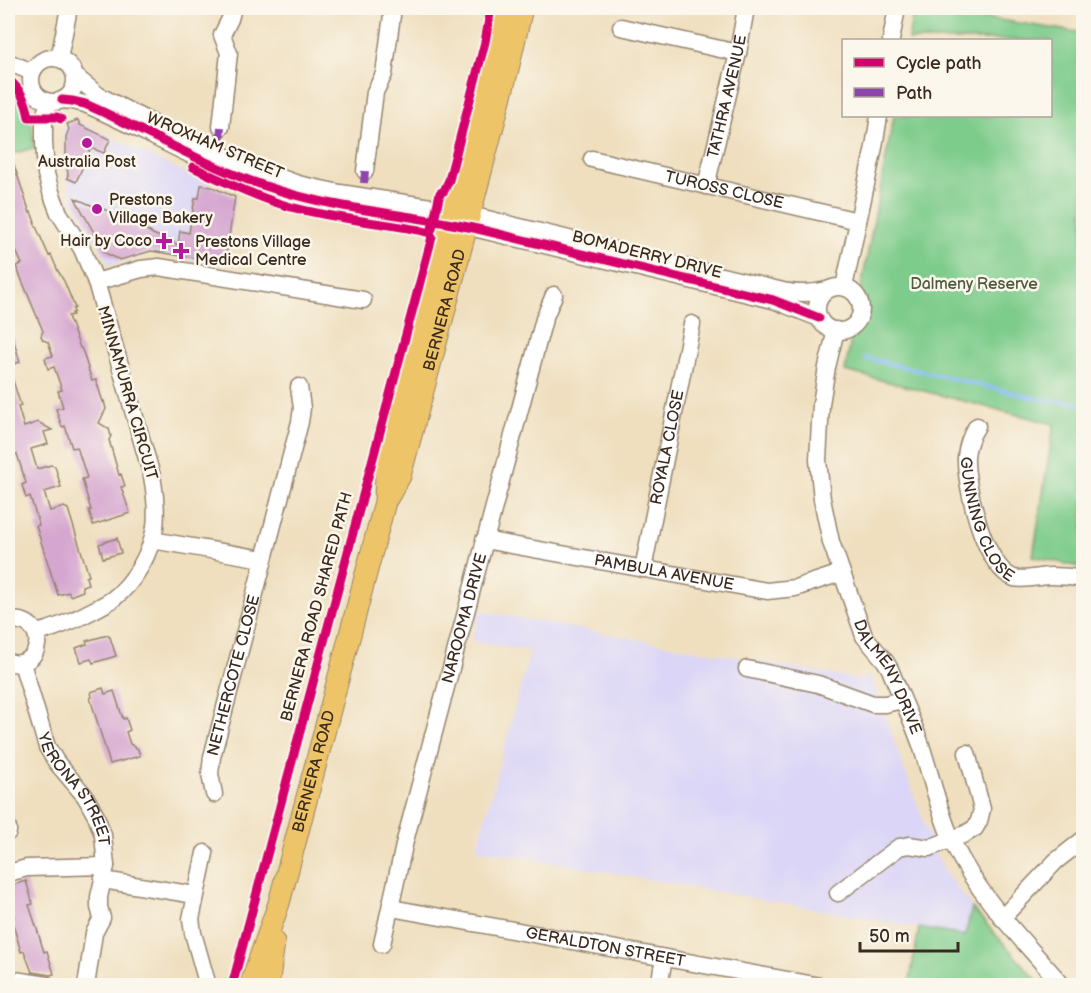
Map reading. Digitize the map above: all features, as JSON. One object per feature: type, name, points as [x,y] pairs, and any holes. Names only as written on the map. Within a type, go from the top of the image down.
[{"type":"main road","name":"BERNERA ROAD","points":[[250,986],[279,903],[385,502],[400,476],[436,344],[458,219],[504,8]]},
{"type":"main road","name":"BERNERA ROAD","points":[[458,219],[508,69],[522,8]]},
{"type":"main road","name":"BERNERA ROAD","points":[[268,986],[279,903]]},
{"type":"street","points":[[60,59],[69,8]]},
{"type":"street","points":[[221,127],[229,53],[222,35],[233,8]]},
{"type":"street","points":[[365,171],[375,92],[384,74],[393,8]]},
{"type":"street","name":"TATHRA AVENUE","points":[[706,186],[738,53],[746,8]]},
{"type":"street","points":[[891,39],[897,8]]},
{"type":"street","points":[[621,27],[738,53]]},
{"type":"street","points":[[60,59],[70,65],[75,76],[75,84],[68,97],[55,101],[37,96],[30,83],[32,72],[41,61],[60,59]]},
{"type":"street","points":[[8,62],[32,72]]},
{"type":"street","name":"WROXHAM STREET","points":[[75,76],[98,95],[148,121],[240,163],[316,189],[458,219]]},
{"type":"street","name":"WROXHAM STREET","points":[[55,101],[85,104],[214,165],[280,191],[350,207],[458,219]]},
{"type":"street","name":"MINNAMURRA CIRCUIT","points":[[36,633],[48,631],[66,623],[117,596],[137,571],[152,540],[156,516],[152,476],[96,282],[82,249],[54,201],[48,182],[44,117],[55,101]]},
{"type":"street","points":[[844,287],[879,117]]},
{"type":"street","name":"TUROSS CLOSE","points":[[592,159],[858,221]]},
{"type":"street","name":"BOMADERRY DRIVE","points":[[458,219],[783,291],[800,294],[827,290]]},
{"type":"street","name":"BOMADERRY DRIVE","points":[[458,219],[773,300],[819,318]]},
{"type":"street","points":[[96,282],[141,269],[159,267],[363,300]]},
{"type":"street","points":[[844,287],[857,297],[861,304],[861,313],[854,325],[836,330],[825,325],[819,318],[817,309],[819,301],[827,290],[844,287]]},
{"type":"street","name":"NAROOMA DRIVE","points":[[382,944],[402,851],[484,540],[544,319],[554,295]]},
{"type":"street","name":"ROYALA CLOSE","points":[[643,569],[692,324]]},
{"type":"street","name":"DALMENY DRIVE","points":[[836,330],[821,404],[818,460],[825,518],[841,573],[864,636],[890,669],[915,728],[935,796],[952,839],[973,878],[1002,918],[1063,986]]},
{"type":"street","name":"NETHERCOTE CLOSE","points":[[214,794],[210,763],[300,422],[302,408],[299,387]]},
{"type":"street","name":"GUNNING CLOSE","points":[[977,426],[967,450],[967,480],[981,532],[1000,567],[1014,578],[1052,576],[1083,579]]},
{"type":"street","points":[[152,540],[263,559]]},
{"type":"street","name":"PAMBULA AVENUE","points":[[484,540],[777,591],[805,586],[841,573]]},
{"type":"street","points":[[8,619],[30,624],[38,639],[36,651],[28,660],[15,663]]},
{"type":"street","name":"YERONA STREET","points":[[15,663],[47,747],[57,763],[85,796],[103,835],[105,873],[99,897],[102,918],[94,933],[86,986]]},
{"type":"street","points":[[747,669],[819,684],[873,704],[902,700]]},
{"type":"street","points":[[838,893],[898,847],[909,845],[929,848],[975,828],[982,809],[967,753]]},
{"type":"street","points":[[1002,918],[1056,861],[1083,839]]},
{"type":"street","points":[[205,854],[191,926],[208,986]]},
{"type":"street","points":[[8,873],[27,868],[105,873],[195,896]]},
{"type":"street","name":"GERALDTON STREET","points":[[391,908],[820,986]]},
{"type":"street","points":[[660,986],[664,958]]},
{"type":"street","points":[[8,979],[47,985]]},
{"type":"shaded area","points":[[75,120],[236,197],[224,265],[150,253],[110,265],[73,200],[68,184],[63,144],[64,128],[66,123]]},
{"type":"shaded area","points":[[480,611],[862,680],[870,675],[935,853],[972,908],[966,936],[477,849],[530,651],[472,641]]},
{"type":"green space","name":"Dalmeny Reserve","points":[[914,8],[1083,33],[1083,568],[1033,556],[1054,424],[845,371],[894,117],[1052,117],[1052,39],[908,39]]},
{"type":"green space","points":[[8,71],[29,97],[34,148],[8,155]]},
{"type":"green space","points":[[972,908],[1041,985],[909,985],[919,928],[965,936]]},
{"type":"building","points":[[78,120],[80,125],[110,139],[104,153],[91,148],[76,182],[67,178],[66,137],[69,129],[67,124]]},
{"type":"building","points":[[8,153],[10,153],[30,213],[75,308],[73,315],[68,316],[92,381],[96,380],[104,401],[106,409],[99,423],[109,429],[111,436],[109,440],[119,475],[121,474],[125,486],[121,487],[130,513],[93,525],[82,479],[87,478],[77,447],[72,448],[65,426],[62,427],[56,409],[63,407],[58,391],[62,390],[54,367],[48,369],[45,358],[53,356],[48,342],[41,336],[43,331],[16,266],[22,264],[8,233]]},
{"type":"building","points":[[201,185],[235,197],[225,263],[151,251],[120,260],[105,253],[75,198],[111,212],[110,214],[178,245],[180,231],[189,233],[195,198],[199,198]]},
{"type":"building","points":[[8,328],[10,328],[20,362],[8,366]]},
{"type":"building","points":[[8,371],[10,371],[21,406],[18,407],[24,427],[38,422],[52,430],[44,432],[48,444],[31,449],[37,469],[55,466],[61,487],[44,492],[50,511],[64,507],[68,509],[89,576],[86,577],[88,584],[82,586],[83,591],[70,596],[69,592],[58,595],[36,526],[39,525],[30,496],[26,498],[22,485],[26,483],[17,454],[13,455],[9,442],[13,441],[8,425]]},
{"type":"building","points":[[117,538],[121,553],[103,558],[99,544]]},
{"type":"building","points":[[108,635],[116,656],[93,663],[91,659],[81,662],[76,648],[87,644],[86,641]]},
{"type":"building","points":[[103,688],[105,694],[114,691],[123,719],[126,718],[130,730],[126,732],[130,744],[138,749],[140,756],[110,764],[90,698],[92,697],[91,692]]},
{"type":"building","points":[[26,881],[33,904],[29,905],[44,952],[47,951],[54,974],[32,972],[24,951],[21,952],[11,917],[14,917],[8,893],[10,892],[9,886]]},
{"type":"waterway","points":[[865,358],[1039,399],[1084,404]]},
{"type":"marked path","points":[[220,139],[221,127]]},
{"type":"marked path","points":[[364,183],[365,171]]},
{"type":"cycle path","points":[[432,229],[440,193],[444,191],[449,180],[485,42],[491,8]]},
{"type":"cycle path","points":[[8,79],[22,96],[29,117],[61,119]]},
{"type":"cycle path","points":[[62,100],[85,104],[230,173],[281,191],[356,208],[482,230],[773,300],[819,318]]},
{"type":"cycle path","points":[[193,167],[263,198],[287,206],[430,233]]},
{"type":"cycle path","name":"BERNERA ROAD SHARED PATH","points":[[232,986],[432,237],[430,233]]},
{"type":"place","name":"Australia Post","points":[[87,143]]},
{"type":"place","name":"Prestons Village Bakery","points":[[97,209]]},
{"type":"place","name":"Hair by Coco","points":[[164,241]]},
{"type":"place","name":"Prestons Village Medical Centre","points":[[181,251]]}]
